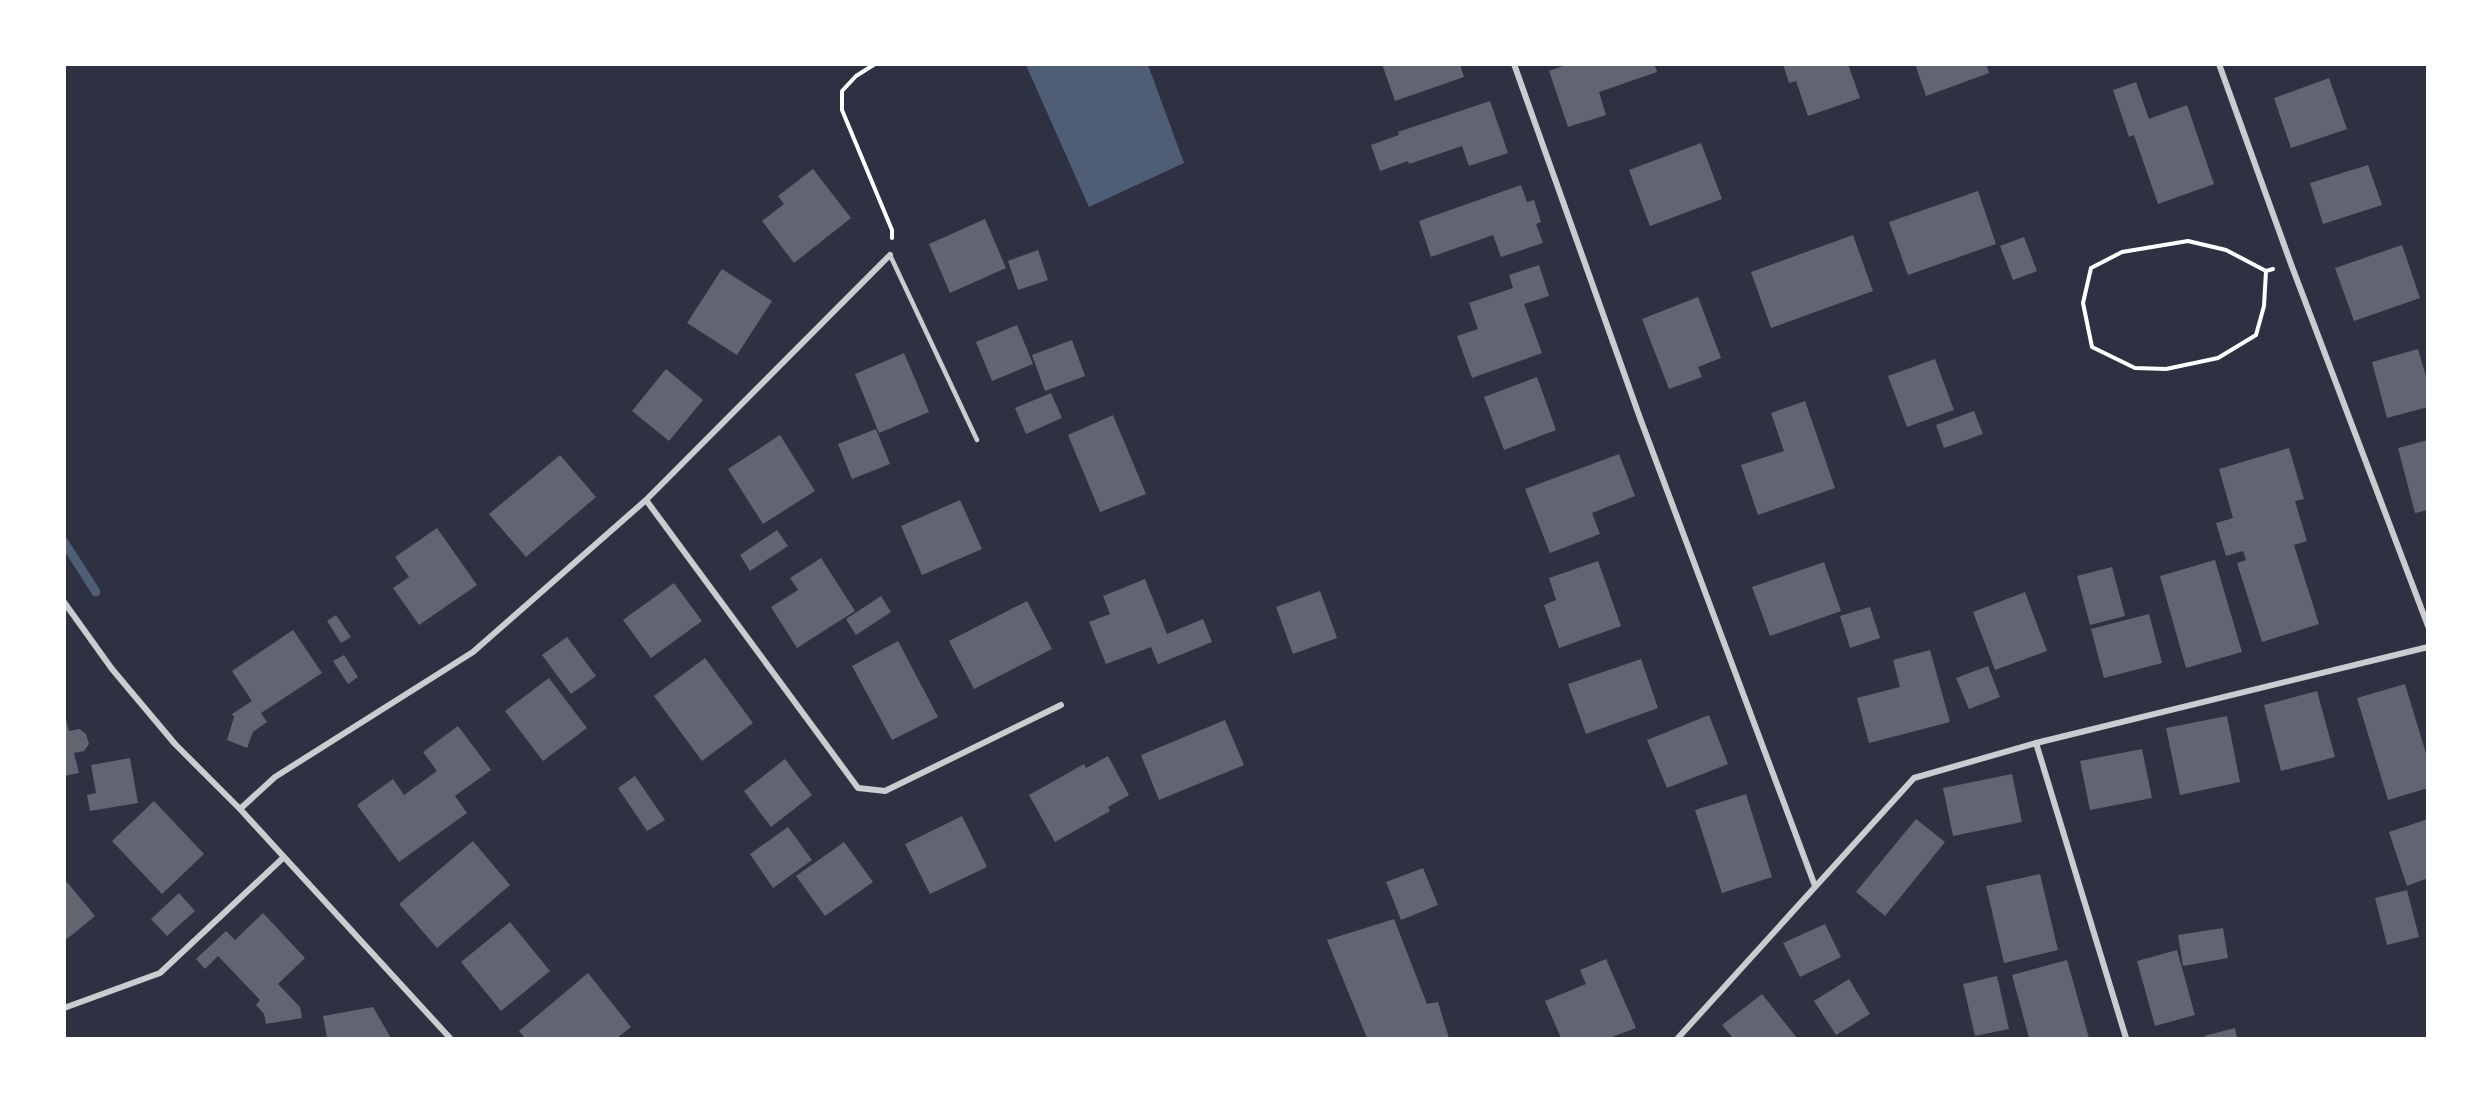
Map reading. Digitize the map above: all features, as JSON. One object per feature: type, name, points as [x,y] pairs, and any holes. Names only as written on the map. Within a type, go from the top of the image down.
[{"type":"street","points":[[1514,64],[1640,418],[1815,886]]},
{"type":"street","points":[[2219,64],[2291,264],[2427,626]]},
{"type":"street","points":[[240,809],[275,777],[473,652],[646,500],[890,255]]},
{"type":"street","points":[[646,500],[858,788],[885,791],[1061,705]]},
{"type":"street","points":[[64,602],[112,669],[175,744],[240,809],[450,1038]]},
{"type":"street","points":[[1678,1038],[1914,778],[2036,743],[2427,647]]},
{"type":"street","points":[[2036,743],[2126,1038]]},
{"type":"street","points":[[64,1008],[160,974],[284,857]]},
{"type":"lane","points":[[890,255],[977,440]]},
{"type":"path","points":[[875,64],[856,76],[842,91],[842,110],[892,230],[890,255]]},
{"type":"path","points":[[2266,271],[2265,306],[2256,334],[2218,358],[2166,369],[2135,368],[2092,347],[2083,303],[2091,268],[2122,252],[2188,241],[2226,250],[2266,271],[2291,264]]},
{"type":"water","points":[[1026,65],[1148,65],[1184,163],[1089,207]]},
{"type":"building","points":[[1382,64],[1460,64],[1464,77],[1395,101]]},
{"type":"building","points":[[1569,64],[1654,64],[1657,72],[1599,92],[1606,115],[1568,127],[1549,71]]},
{"type":"building","points":[[1783,64],[1848,64],[1860,98],[1808,116],[1796,81],[1789,83]]},
{"type":"building","points":[[1915,64],[1986,64],[1989,73],[1926,96]]},
{"type":"building","points":[[2329,78],[2347,129],[2291,148],[2274,98]]},
{"type":"building","points":[[2136,82],[2149,119],[2187,105],[2214,184],[2158,204],[2134,135],[2129,137],[2113,90]]},
{"type":"building","points":[[1490,101],[1508,153],[1469,166],[1462,146],[1380,171],[1371,145],[1399,135],[1398,132]]},
{"type":"building","points":[[1701,143],[1722,199],[1650,226],[1629,170]]},
{"type":"building","points":[[2368,165],[2382,205],[2323,224],[2310,183]]},
{"type":"building","points":[[813,169],[851,218],[794,263],[762,221],[784,204],[778,196]]},
{"type":"building","points":[[1521,185],[1527,202],[1534,200],[1541,222],[1536,224],[1543,243],[1501,257],[1493,235],[1431,257],[1419,221]]},
{"type":"building","points":[[1978,191],[1996,244],[1908,275],[1889,222]]},
{"type":"building","points":[[985,219],[1006,268],[950,293],[929,244]]},
{"type":"building","points":[[1853,235],[1873,291],[1771,328],[1751,272]]},
{"type":"building","points":[[2024,237],[2037,271],[2013,280],[2000,246]]},
{"type":"building","points":[[2402,245],[2420,298],[2354,321],[2335,268]]},
{"type":"building","points":[[1038,250],[1048,280],[1018,290],[1008,261]]},
{"type":"building","points":[[1539,265],[1549,296],[1524,304],[1542,353],[1472,378],[1457,336],[1478,329],[1469,303],[1513,288],[1509,275]]},
{"type":"building","points":[[722,269],[772,301],[737,355],[687,323]]},
{"type":"building","points":[[1698,297],[1721,358],[1698,367],[1702,377],[1669,389],[1642,319]]},
{"type":"building","points":[[1017,325],[1033,364],[992,381],[976,342]]},
{"type":"building","points":[[1072,340],[1085,376],[1045,391],[1032,355]]},
{"type":"building","points":[[2418,349],[2428,383],[2428,407],[2387,418],[2372,362]]},
{"type":"building","points":[[904,353],[929,412],[879,433],[855,374]]},
{"type":"building","points":[[1935,359],[1954,410],[1907,427],[1888,376]]},
{"type":"building","points":[[666,369],[703,400],[669,441],[632,411]]},
{"type":"building","points":[[1537,377],[1556,430],[1504,450],[1484,397]]},
{"type":"building","points":[[1051,393],[1062,418],[1026,434],[1015,408]]},
{"type":"building","points":[[1805,401],[1835,488],[1758,515],[1741,465],[1784,451],[1771,413]]},
{"type":"building","points":[[1974,411],[1983,434],[1944,448],[1936,425]]},
{"type":"building","points":[[1113,415],[1146,494],[1100,512],[1068,435]]},
{"type":"building","points":[[876,429],[890,464],[852,479],[838,444]]},
{"type":"building","points":[[780,435],[815,491],[763,524],[728,469]]},
{"type":"building","points":[[2428,440],[2428,510],[2415,513],[2398,448]]},
{"type":"building","points":[[2289,448],[2304,499],[2295,501],[2307,541],[2294,545],[2319,624],[2262,642],[2237,563],[2246,560],[2243,551],[2226,556],[2216,523],[2233,518],[2219,469]]},
{"type":"building","points":[[1619,454],[1635,496],[1592,513],[1600,534],[1550,553],[1525,489]]},
{"type":"building","points":[[560,455],[596,497],[526,557],[489,514]]},
{"type":"building","points":[[960,500],[982,549],[922,575],[901,526]]},
{"type":"building","points":[[437,528],[477,585],[419,625],[393,588],[409,577],[395,557]]},
{"type":"building","points":[[777,530],[788,546],[750,571],[740,555]]},
{"type":"building","points":[[821,558],[855,611],[797,648],[771,607],[798,590],[790,578]]},
{"type":"building","points":[[2215,560],[2242,652],[2186,668],[2160,576]]},
{"type":"building","points":[[1598,561],[1621,626],[1559,648],[1544,605],[1556,600],[1549,578]]},
{"type":"building","points":[[1824,562],[1841,611],[1770,636],[1752,587]]},
{"type":"building","points":[[2112,567],[2125,616],[2090,625],[2077,576]]},
{"type":"building","points":[[1145,579],[1167,634],[1203,619],[1212,642],[1158,664],[1151,647],[1106,664],[1089,622],[1110,614],[1103,596]]},
{"type":"building","points":[[674,583],[702,621],[651,658],[623,620]]},
{"type":"building","points":[[1320,591],[1337,638],[1293,654],[1276,607]]},
{"type":"building","points":[[2025,592],[2047,651],[1995,670],[1973,612]]},
{"type":"building","points":[[881,596],[891,612],[856,635],[846,619]]},
{"type":"building","points":[[1027,601],[1052,649],[974,689],[949,641]]},
{"type":"building","points":[[1870,607],[1880,638],[1850,648],[1840,616]]},
{"type":"building","points":[[2149,614],[2162,663],[2104,678],[2091,629]]},
{"type":"building","points":[[336,615],[351,637],[341,643],[327,621]]},
{"type":"building","points":[[293,630],[322,673],[261,713],[267,722],[253,732],[247,748],[227,740],[234,717],[232,714],[252,701],[232,671]]},
{"type":"building","points":[[567,637],[596,676],[571,694],[542,655]]},
{"type":"building","points":[[898,641],[938,717],[892,740],[852,666]]},
{"type":"building","points":[[1930,650],[1950,722],[1869,743],[1857,698],[1900,687],[1893,660]]},
{"type":"building","points":[[344,655],[358,677],[348,684],[333,661]]},
{"type":"building","points":[[705,658],[753,723],[702,761],[654,696]]},
{"type":"building","points":[[1641,659],[1658,708],[1586,734],[1568,684]]},
{"type":"building","points":[[1988,666],[2000,697],[1969,709],[1956,678]]},
{"type":"building","points":[[549,678],[587,728],[543,761],[505,711]]},
{"type":"building","points":[[2405,684],[2428,760],[2428,788],[2388,800],[2357,698]]},
{"type":"building","points":[[2317,691],[2335,757],[2281,771],[2264,705]]},
{"type":"building","points":[[64,713],[69,731],[79,729],[86,734],[89,744],[84,751],[74,753],[79,773],[64,776]]},
{"type":"building","points":[[1709,715],[1728,764],[1667,788],[1647,740]]},
{"type":"building","points":[[2227,716],[2240,782],[2180,795],[2166,728]]},
{"type":"building","points":[[1225,720],[1244,765],[1159,800],[1141,755]]},
{"type":"building","points":[[458,726],[491,770],[455,796],[467,813],[399,862],[357,805],[393,779],[404,795],[437,771],[423,752]]},
{"type":"building","points":[[2142,749],[2152,798],[2090,810],[2080,761]]},
{"type":"building","points":[[1108,756],[1129,795],[1108,807],[1110,811],[1055,842],[1029,795],[1084,764],[1086,768]]},
{"type":"building","points":[[130,758],[138,803],[90,811],[87,795],[96,793],[91,765]]},
{"type":"building","points":[[785,759],[812,795],[771,827],[744,791]]},
{"type":"building","points":[[2012,774],[2022,822],[1953,836],[1943,788]]},
{"type":"building","points":[[635,776],[665,820],[647,831],[618,788]]},
{"type":"building","points":[[1746,794],[1772,877],[1722,893],[1695,810]]},
{"type":"building","points":[[154,801],[204,854],[162,894],[112,841]]},
{"type":"building","points":[[962,816],[987,867],[930,894],[905,844]]},
{"type":"building","points":[[1916,819],[1945,842],[1885,916],[1856,892]]},
{"type":"building","points":[[2428,819],[2428,878],[2407,886],[2389,832]]},
{"type":"building","points":[[788,827],[812,860],[773,888],[750,854]]},
{"type":"building","points":[[473,841],[510,885],[437,948],[399,904]]},
{"type":"building","points":[[844,842],[873,882],[825,916],[796,876]]},
{"type":"building","points":[[1423,868],[1438,905],[1401,920],[1386,882]]},
{"type":"building","points":[[2040,874],[2058,950],[2004,963],[1986,886]]},
{"type":"building","points":[[67,882],[95,916],[67,939],[64,936],[64,884]]},
{"type":"building","points":[[2407,890],[2419,937],[2387,945],[2375,898]]},
{"type":"building","points":[[179,893],[195,911],[167,936],[151,919]]},
{"type":"building","points":[[263,913],[305,958],[278,984],[300,1007],[302,1018],[266,1024],[264,1014],[256,1005],[260,1000],[218,956],[205,969],[196,959],[226,931],[235,940]]},
{"type":"building","points":[[1394,919],[1427,1004],[1438,1002],[1449,1038],[1367,1038],[1327,940]]},
{"type":"building","points":[[510,922],[550,971],[501,1011],[461,962]]},
{"type":"building","points":[[1825,924],[1841,957],[1800,977],[1783,943]]},
{"type":"building","points":[[2223,928],[2228,958],[2183,966],[2178,935]]},
{"type":"building","points":[[2177,950],[2195,1015],[2155,1026],[2137,961]]},
{"type":"building","points":[[1606,959],[1636,1028],[1609,1038],[1561,1038],[1545,1001],[1586,984],[1580,970]]},
{"type":"building","points":[[2067,960],[2089,1038],[2029,1038],[2012,975]]},
{"type":"building","points":[[588,973],[631,1027],[617,1038],[525,1038],[519,1031]]},
{"type":"building","points":[[1997,976],[2009,1029],[1975,1036],[1963,984]]},
{"type":"building","points":[[1849,979],[1870,1014],[1836,1035],[1814,1001]]},
{"type":"building","points":[[1762,994],[1797,1038],[1733,1038],[1722,1025]]},
{"type":"building","points":[[373,1007],[391,1038],[327,1038],[323,1016]]},
{"type":"building","points":[[2235,1028],[2237,1038],[2205,1038],[2204,1036]]},
{"type":"waterway","points":[[64,542],[96,592]]}]
